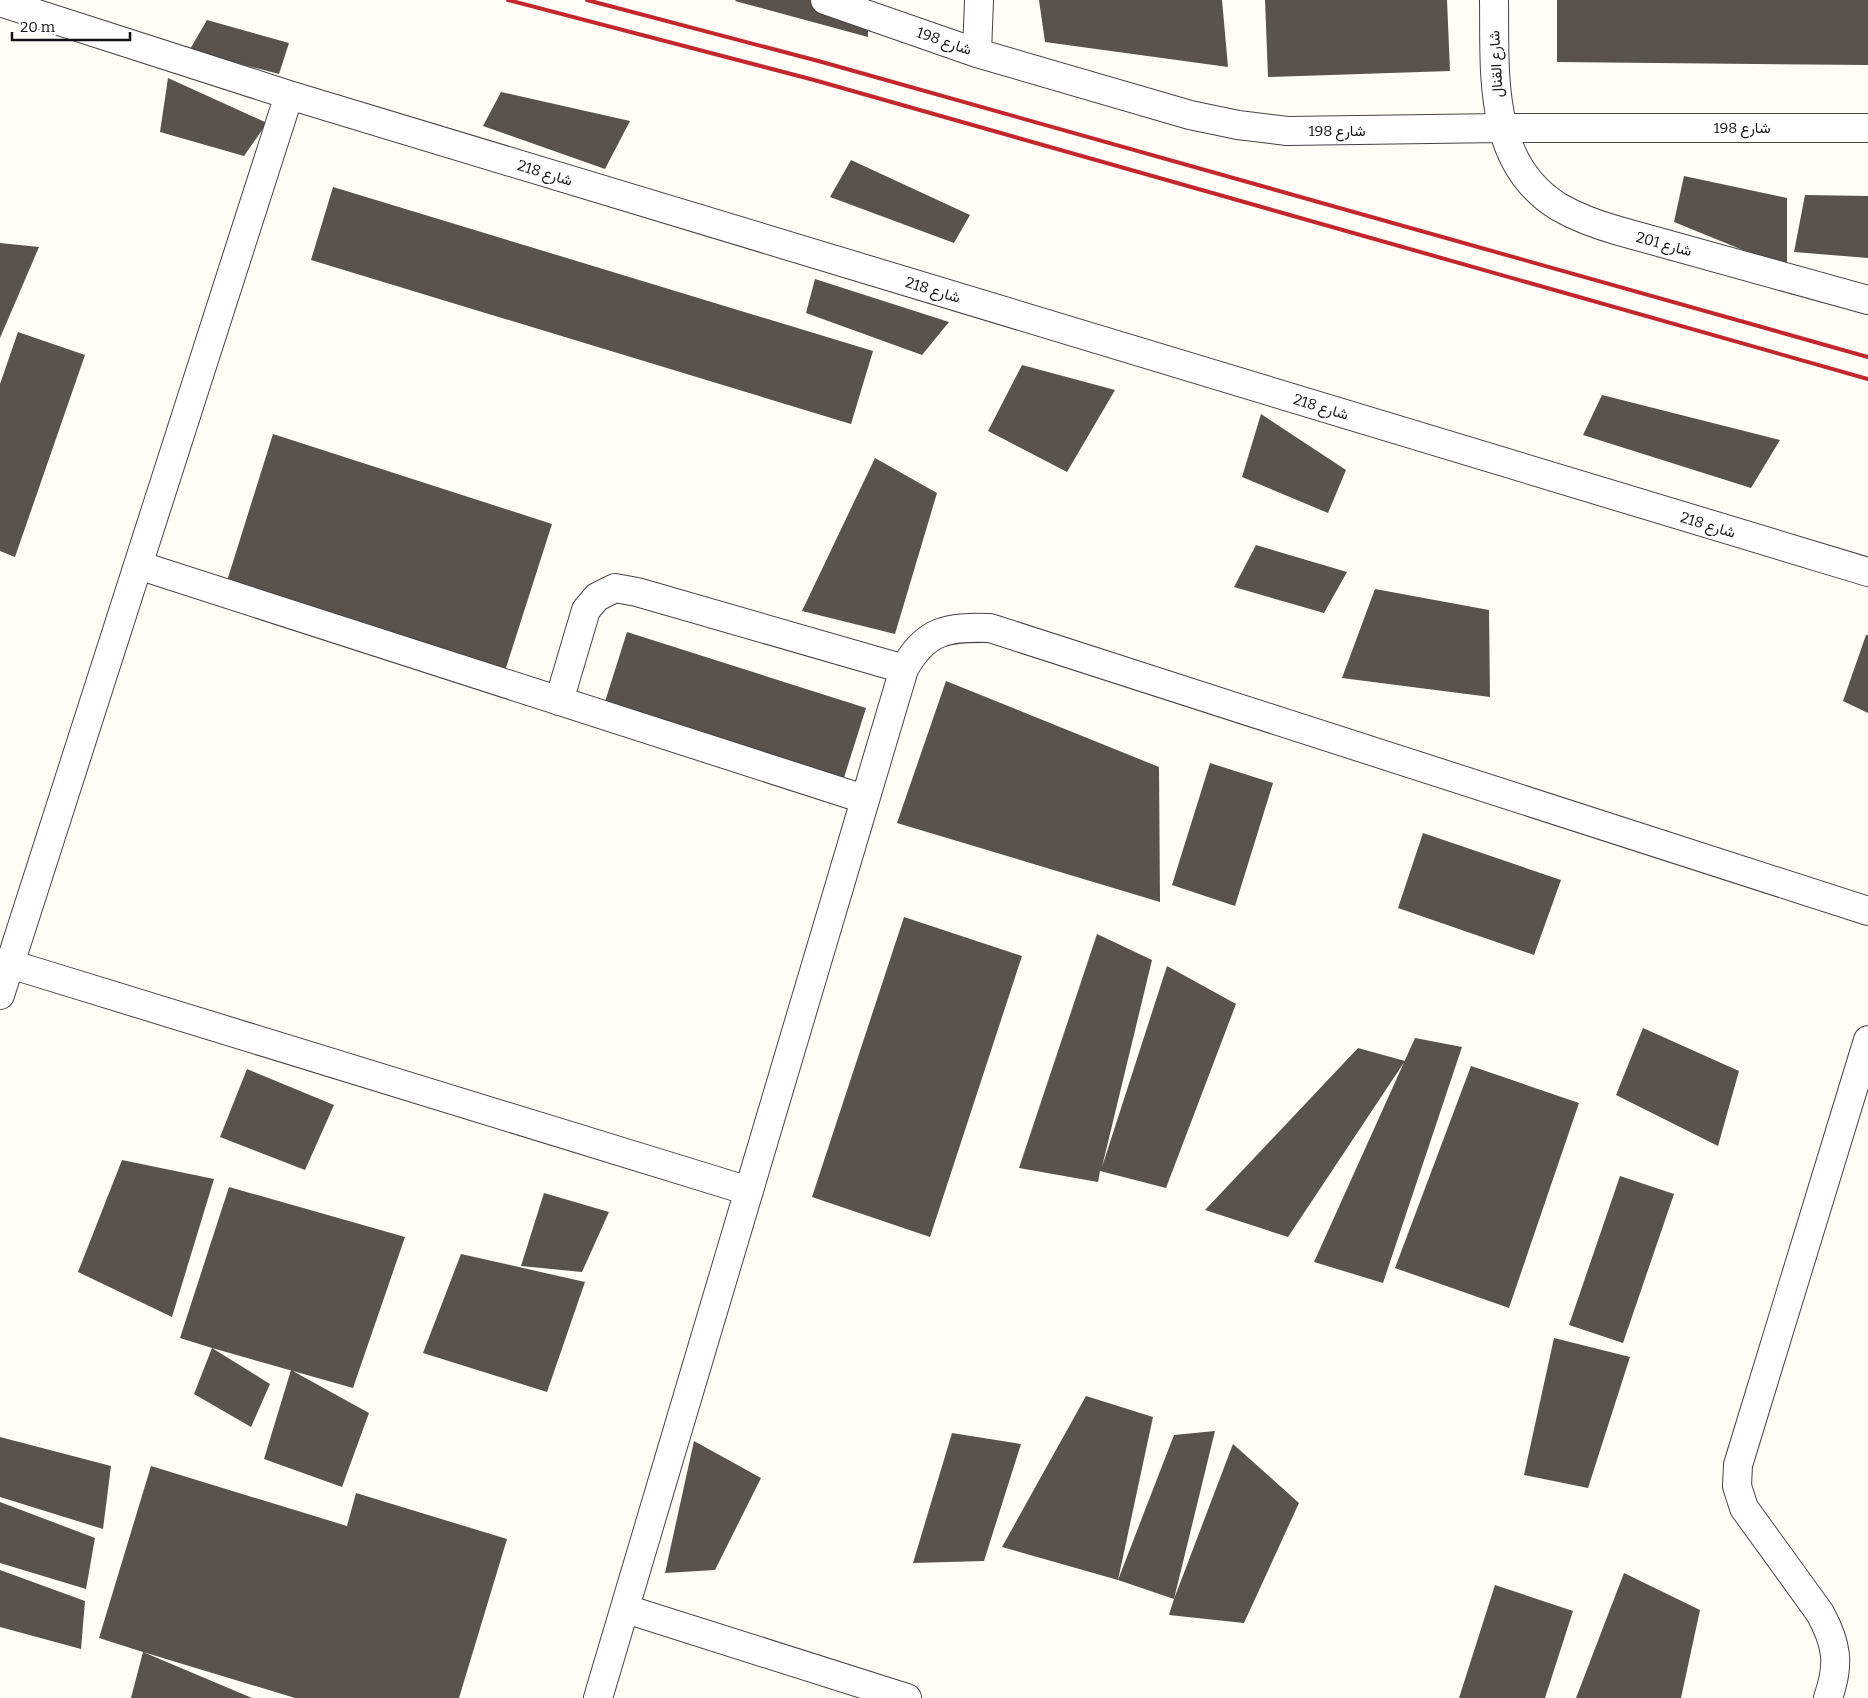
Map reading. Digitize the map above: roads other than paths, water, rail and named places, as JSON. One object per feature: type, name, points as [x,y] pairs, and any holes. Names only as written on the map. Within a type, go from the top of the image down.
[{"type":"street","name":"شارع 198","points":[[825,0],[977,53],[1190,115],[1238,125],[1287,132],[1501,128],[1868,128]]},
{"type":"street","points":[[977,53],[979,0]]},
{"type":"street","name":"شارع القنال","points":[[1494,0],[1495,80],[1501,128]]},
{"type":"street","name":"شارع 218","points":[[0,2],[288,95],[1868,572]]},
{"type":"street","points":[[0,995],[288,95]]},
{"type":"street","name":"شارع 201","points":[[1501,128],[1514,158],[1533,184],[1558,206],[1587,221],[1868,300]]},
{"type":"street","points":[[138,565],[864,799]]},
{"type":"street","points":[[559,701],[586,610],[597,596],[615,588],[637,592],[904,669]]},
{"type":"street","points":[[598,1698],[904,669],[915,649],[936,634],[962,627],[990,628],[1868,911]]},
{"type":"street","points":[[10,964],[749,1191]]},
{"type":"street","points":[[1828,1698],[1836,1676],[1836,1653],[1830,1631],[1820,1613],[1744,1508],[1737,1486],[1738,1465],[1868,1040]]},
{"type":"street","points":[[626,1609],[907,1698]]},
{"type":"railway","points":[[508,0],[814,80],[1868,379]]},
{"type":"railway","points":[[587,0],[822,62],[1868,357]]}]
